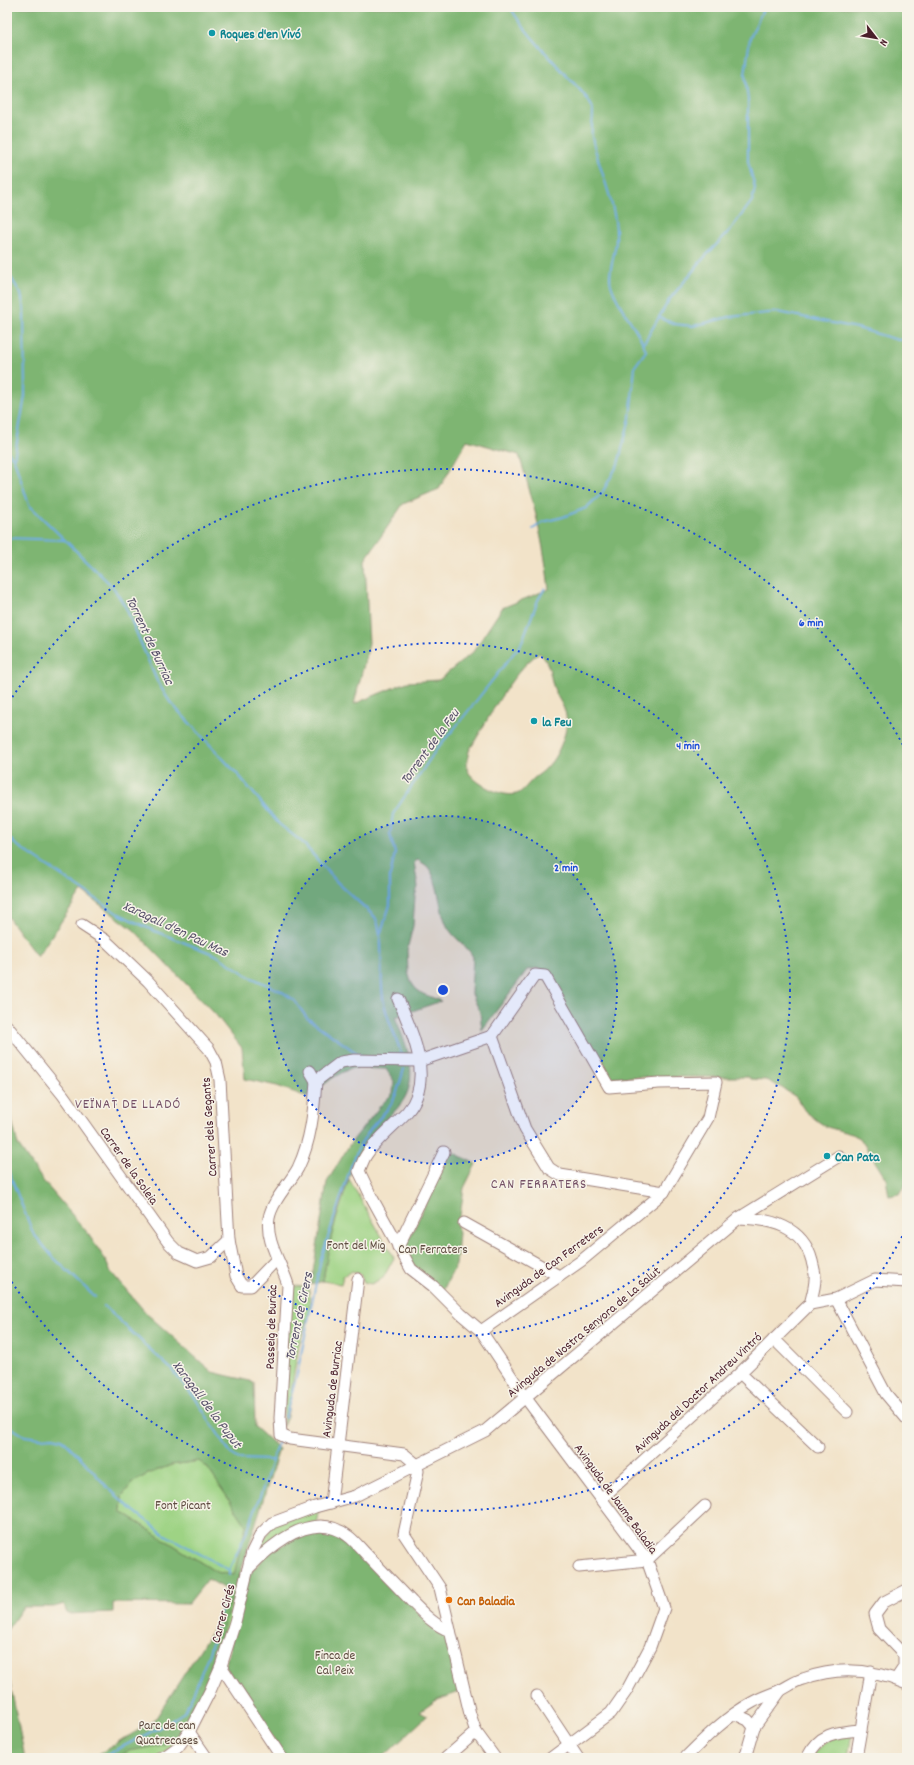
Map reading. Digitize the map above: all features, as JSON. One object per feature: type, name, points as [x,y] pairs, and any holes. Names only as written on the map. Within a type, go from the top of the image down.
[{"type":"street","name":"Carrer dels Gegants","points":[[82,925],[105,940],[148,981],[199,1036],[209,1049],[216,1062],[220,1080],[230,1240],[236,1276],[242,1286],[251,1286],[276,1259]]},
{"type":"street","name":"Avinguda de Can Ferreters","points":[[481,1331],[581,1261],[664,1192],[708,1118],[716,1082],[659,1083],[609,1087],[545,976],[535,975],[492,1036]]},
{"type":"street","name":"Avinguda de Jaume Baladia","points":[[398,999],[410,1026],[419,1061],[419,1087],[415,1099],[408,1110],[365,1156],[359,1171],[411,1269],[433,1286],[461,1314],[481,1331],[525,1397],[647,1560],[664,1608],[650,1647],[627,1690],[611,1712],[551,1758]]},
{"type":"street","name":"Carrer de la Soleia","points":[[7,1026],[63,1095],[168,1242],[179,1253],[197,1261],[211,1257],[230,1240]]},
{"type":"street","points":[[310,1071],[316,1081],[342,1062],[354,1060],[419,1061],[492,1036],[525,1129],[549,1168],[560,1175],[664,1192]]},
{"type":"street","name":"Passeig de Buriac","points":[[316,1081],[315,1102],[308,1138],[298,1167],[274,1205],[269,1218],[270,1234],[276,1259],[283,1270],[288,1284],[280,1418],[281,1435],[290,1439],[338,1446]]},
{"type":"street","points":[[398,1246],[444,1152]]},
{"type":"street","name":"Avinguda de Nostra Senyora de La Salut","points":[[331,1503],[355,1496],[416,1464],[485,1431],[739,1218],[839,1156]]},
{"type":"street","points":[[739,1218],[759,1218],[780,1224],[794,1232],[809,1251],[816,1278],[810,1304],[836,1299],[875,1280],[907,1282]]},
{"type":"street","points":[[464,1223],[559,1276]]},
{"type":"street","name":"Avinguda de Burriac","points":[[331,1503],[358,1279]]},
{"type":"street","points":[[836,1299],[886,1394],[907,1419]]},
{"type":"street","name":"Avinguda del Doctor Andreu Vintró","points":[[601,1499],[740,1373],[810,1304]]},
{"type":"street","points":[[774,1339],[847,1412]]},
{"type":"street","points":[[740,1373],[818,1447]]},
{"type":"street","points":[[338,1446],[404,1454],[416,1464],[418,1471],[404,1534],[440,1588],[470,1714],[476,1732],[495,1758]]},
{"type":"street","name":"Carrer Cirés","points":[[159,1758],[167,1755],[178,1747],[190,1732],[221,1666],[235,1622],[252,1552],[261,1534],[272,1523],[315,1507],[331,1503]]},
{"type":"street","points":[[579,1567],[647,1560],[705,1506]]},
{"type":"street","points":[[247,1570],[266,1551],[293,1533],[316,1526],[330,1527],[348,1535],[422,1612],[440,1628],[450,1631]]},
{"type":"street","points":[[896,1679],[904,1668],[904,1655],[879,1629],[875,1614],[884,1602],[907,1590]]},
{"type":"street","points":[[896,1646],[907,1654]]},
{"type":"street","points":[[221,1666],[282,1758]]},
{"type":"street","points":[[685,1758],[725,1720],[753,1701],[781,1690],[802,1679],[825,1672],[852,1670],[871,1672],[896,1679],[907,1684]]},
{"type":"street","points":[[856,1758],[871,1672]]},
{"type":"street","points":[[745,1758],[754,1727],[781,1690]]},
{"type":"street","points":[[537,1696],[578,1758]]},
{"type":"street","points":[[735,1714],[748,1720],[754,1727]]},
{"type":"street","points":[[807,1758],[812,1747],[825,1737],[840,1732],[861,1730]]},
{"type":"street","points":[[190,1732],[207,1758]]},
{"type":"street","points":[[446,1758],[459,1753],[476,1732]]},
{"type":"green space","points":[[7,7],[907,7],[907,1182],[900,1194],[889,1196],[886,1179],[860,1138],[852,1134],[827,1127],[805,1111],[796,1097],[766,1080],[750,1079],[749,1077],[609,1077],[539,968],[527,970],[482,1030],[480,1012],[471,992],[473,957],[447,926],[432,873],[427,866],[418,860],[414,862],[418,887],[415,896],[413,926],[407,950],[408,972],[411,982],[416,989],[423,994],[441,1001],[395,1017],[410,1060],[411,1069],[409,1087],[398,1108],[375,1131],[361,1152],[339,1206],[323,1281],[311,1285],[327,1182],[350,1144],[381,1105],[393,1093],[394,1081],[386,1069],[351,1068],[334,1077],[307,1097],[277,1086],[245,1079],[242,1048],[216,1015],[134,930],[82,891],[37,957],[7,916]],"holes":[[[467,440],[519,455],[537,521],[549,589],[502,608],[473,652],[439,680],[407,682],[354,704],[369,644],[365,560],[403,504],[439,489]],[[539,653],[546,661],[553,686],[565,713],[566,728],[562,742],[552,762],[523,790],[513,795],[498,792],[482,785],[470,774],[467,769],[469,751],[500,698],[518,672]]]},
{"type":"green space","points":[[7,1100],[18,1145],[44,1182],[86,1231],[105,1259],[110,1271],[147,1314],[212,1372],[254,1382],[255,1427],[279,1449],[206,1682],[188,1719],[174,1738],[163,1745],[128,1751],[118,1758],[92,1758],[154,1721],[219,1620],[224,1588],[208,1579],[188,1604],[113,1603],[113,1612],[67,1614],[64,1604],[54,1607],[23,1607],[7,1630]],"holes":[[[199,1461],[207,1467],[246,1525],[234,1575],[216,1572],[121,1512],[122,1496],[133,1482],[148,1474],[171,1465]]]},
{"type":"green space","name":"Can Ferraters","points":[[450,1151],[476,1164],[464,1188],[460,1216],[456,1222],[459,1233],[456,1265],[443,1290],[415,1267],[405,1248]]},
{"type":"green space","name":"Font del Mig","points":[[349,1179],[394,1258],[383,1278],[371,1284],[364,1282],[360,1274],[352,1271],[343,1276],[341,1284],[323,1281],[329,1242]]},
{"type":"green space","points":[[290,1285],[309,1288],[310,1310],[299,1344],[287,1417],[283,1426]]},
{"type":"green space","name":"Font Picant","points":[[199,1461],[207,1467],[247,1525],[234,1575],[216,1572],[121,1512],[122,1496],[133,1482],[171,1465]]},
{"type":"green space","points":[[319,1508],[316,1524],[264,1551],[254,1553],[274,1524]]},
{"type":"green space","name":"Finca de Cal Peix","points":[[317,1530],[329,1530],[347,1539],[437,1631],[448,1635],[462,1691],[435,1701],[420,1712],[427,1716],[382,1758],[286,1758],[225,1666],[250,1573],[269,1553],[300,1535]]},
{"type":"green space","name":"Parc de can Quatrecases","points":[[246,1572],[234,1622],[188,1732],[157,1758],[94,1758],[124,1738],[146,1730],[161,1715],[222,1619],[234,1579]]},
{"type":"green space","points":[[7,1668],[24,1753],[24,1758],[7,1758]]},
{"type":"green space","points":[[852,1733],[848,1758],[810,1758],[828,1739]]},
{"type":"waterway","points":[[510,7],[529,34],[584,94],[592,107],[592,137],[611,202],[616,227],[616,245],[610,274],[611,285],[618,302],[639,334],[646,351],[635,366],[630,418],[618,464],[602,493],[586,508],[563,517],[543,522],[533,529]]},
{"type":"waterway","points":[[644,343],[669,300],[702,260],[731,229],[752,201],[755,188],[748,161],[748,100],[745,75],[750,38],[764,7]]},
{"type":"waterway","name":"Torrent de Burriac","points":[[7,266],[10,276],[21,294],[24,309],[25,396],[14,459],[29,505],[113,587],[126,608],[157,681],[170,702],[241,778],[279,824],[302,842],[337,882],[375,917],[380,936],[382,993],[387,1016],[402,1056]]},
{"type":"waterway","points":[[659,317],[674,324],[693,326],[729,317],[778,312],[857,328],[898,340],[907,339]]},
{"type":"waterway","points":[[7,451],[14,459]]},
{"type":"waterway","points":[[7,538],[64,540]]},
{"type":"waterway","name":"Torrent de la Feu","points":[[381,932],[390,905],[390,876],[395,853],[390,834],[393,814],[438,747],[521,644],[538,600],[545,588]]},
{"type":"waterway","name":"Xaragall d'en Pau Mas","points":[[7,835],[15,844],[117,913],[152,930],[216,955],[250,977],[281,991],[294,1000],[307,1018],[361,1056]]},
{"type":"waterway","name":"Xaragall d'en Pau Mas","points":[[389,1055],[402,1055]]},
{"type":"waterway","name":"Torrent de Cirers","points":[[285,1418],[297,1374],[321,1259],[351,1166],[360,1145],[371,1128],[390,1106],[397,1092],[404,1069]]},
{"type":"waterway","name":"Xaragall de la Puput","points":[[7,1168],[33,1233],[52,1256],[95,1297]]},
{"type":"waterway","name":"Xaragall de la Puput","points":[[104,1306],[171,1369],[195,1398],[231,1454],[239,1459],[271,1460]]},
{"type":"waterway","points":[[7,1425],[25,1436],[40,1438],[53,1437],[62,1439],[108,1488],[134,1511],[164,1534],[229,1570]]},
{"type":"waterway","name":"Torrent de Cirers","points":[[229,1575],[229,1570],[248,1529],[266,1480],[279,1438]]},
{"type":"waterway","name":"Torrent de Cirers","points":[[101,1758],[166,1724],[184,1712],[193,1694],[209,1653],[227,1585]]},
{"type":"place","name":"Roques d'en Vivó","points":[[212,33]]},
{"type":"place","name":"la Feu","points":[[534,721]]},
{"type":"place","name":"Can Pata","points":[[827,1156]]},
{"type":"place","name":"Can Baladia","points":[[449,1600]]},
{"type":"district","name":"VEÏNAT DE LLADÓ","points":[[128,1103]]},
{"type":"district","name":"CAN FERRATERS","points":[[539,1183]]}]
